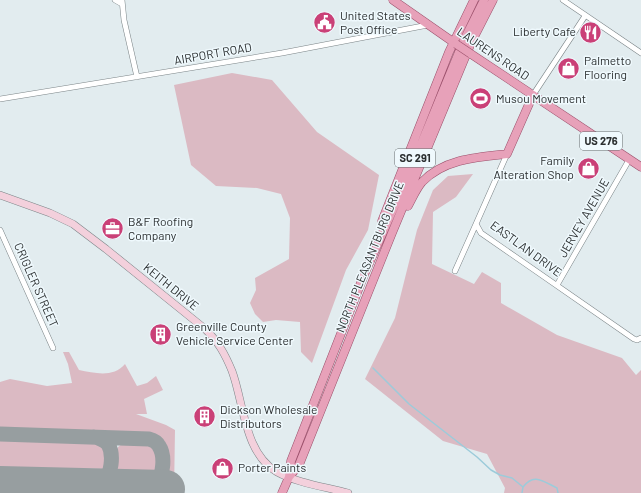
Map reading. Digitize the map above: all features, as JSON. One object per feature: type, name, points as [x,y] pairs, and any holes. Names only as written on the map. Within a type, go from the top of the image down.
[{"type":"main road","name":"LAURENS ROAD","points":[[392,0],[429,25],[461,42],[471,54],[641,167]]},
{"type":"main road","points":[[461,42],[474,0]]},
{"type":"main road","name":"SC 291","points":[[461,42],[484,0]]},
{"type":"main road","name":"SC 291","points":[[461,42],[493,0]]},
{"type":"main road","name":"NORTH PLEASANTBURG DRIVE","points":[[282,493],[289,478],[299,465],[363,308],[392,233],[461,42]]},
{"type":"main road","name":"NORTH PLEASANTBURG DRIVE","points":[[289,478],[291,461],[353,305],[384,216],[461,42]]},
{"type":"main road","name":"EASTLAN DRIVE","points":[[507,154],[533,96]]},
{"type":"main road","points":[[392,233],[422,183],[435,171],[459,161],[507,154]]},
{"type":"street","points":[[115,0],[122,2],[124,20],[137,77]]},
{"type":"street","points":[[563,0],[641,53]]},
{"type":"street","points":[[533,96],[585,16]]},
{"type":"street","name":"AIRPORT ROAD","points":[[0,98],[282,53],[429,25]]},
{"type":"street","name":"EASTLAN DRIVE","points":[[507,154],[476,224],[484,235],[634,339],[637,340],[641,338]]},
{"type":"street","name":"JERVEY AVENUE","points":[[557,285],[629,160]]},
{"type":"street","name":"KEITH DRIVE","points":[[0,195],[50,213],[73,224],[214,337],[222,349],[232,372],[253,444],[264,460],[275,471],[289,478],[348,493]]},
{"type":"street","points":[[455,271],[476,224]]},
{"type":"street","name":"CRIGLER STREET","points":[[0,230],[54,348]]},
{"type":"shaded area","points":[[232,73],[272,80],[317,132],[379,175],[368,230],[346,270],[312,363],[301,352],[300,322],[276,320],[263,322],[255,314],[250,303],[256,290],[255,278],[289,259],[290,218],[281,194],[257,188],[216,186],[191,165],[174,85]]},
{"type":"shaded area","points":[[473,174],[456,197],[433,212],[432,264],[474,284],[482,272],[501,283],[501,303],[557,335],[622,358],[636,375],[641,370],[641,493],[504,493],[505,488],[487,454],[443,441],[365,379],[395,318],[417,230],[433,190],[448,176]]},
{"type":"shaded area","points":[[63,352],[69,352],[79,370],[109,373],[125,364],[137,386],[147,383],[156,376],[163,390],[144,399],[147,414],[136,414],[166,425],[175,430],[174,493],[167,493],[168,454],[164,443],[157,436],[151,434],[0,430],[0,382],[10,379],[47,386],[72,383],[68,364]]},
{"type":"shaded area","points":[[0,440],[99,443],[104,449],[106,455],[105,469],[0,467]]},
{"type":"shaded area","points":[[133,443],[146,445],[154,449],[157,457],[156,471],[117,470],[115,456],[118,447],[122,444]]},
{"type":"waterway","points":[[373,368],[409,404],[477,457],[491,470],[500,475],[512,478],[523,487],[531,480],[535,479],[543,481],[557,488],[558,493]]},
{"type":"waterway","points":[[522,493],[523,487]]},
{"type":"taxiway","points":[[0,434],[149,439],[155,441],[162,454],[163,465],[161,475],[155,484],[151,487],[144,488]]},
{"type":"taxiway","points":[[90,487],[100,485],[105,480],[111,465],[111,453],[108,444],[105,441],[94,437]]},
{"type":"runway","points":[[0,485],[166,489]]},
{"type":"place","name":"United States Post Office","points":[[325,23]]},
{"type":"place","name":"Liberty Cafe","points":[[591,32]]},
{"type":"place","name":"Palmetto Flooring","points":[[569,68]]},
{"type":"place","name":"Musou Movement","points":[[480,99]]},
{"type":"place","name":"Family Alteration Shop","points":[[589,168]]},
{"type":"place","name":"B&F Roofing Company","points":[[113,229]]},
{"type":"place","name":"Greenville County Vehicle Service Center","points":[[160,334]]},
{"type":"place","name":"Dickson Wholesale Distributors","points":[[204,417]]},
{"type":"place","name":"Porter Paints","points":[[223,468]]}]
